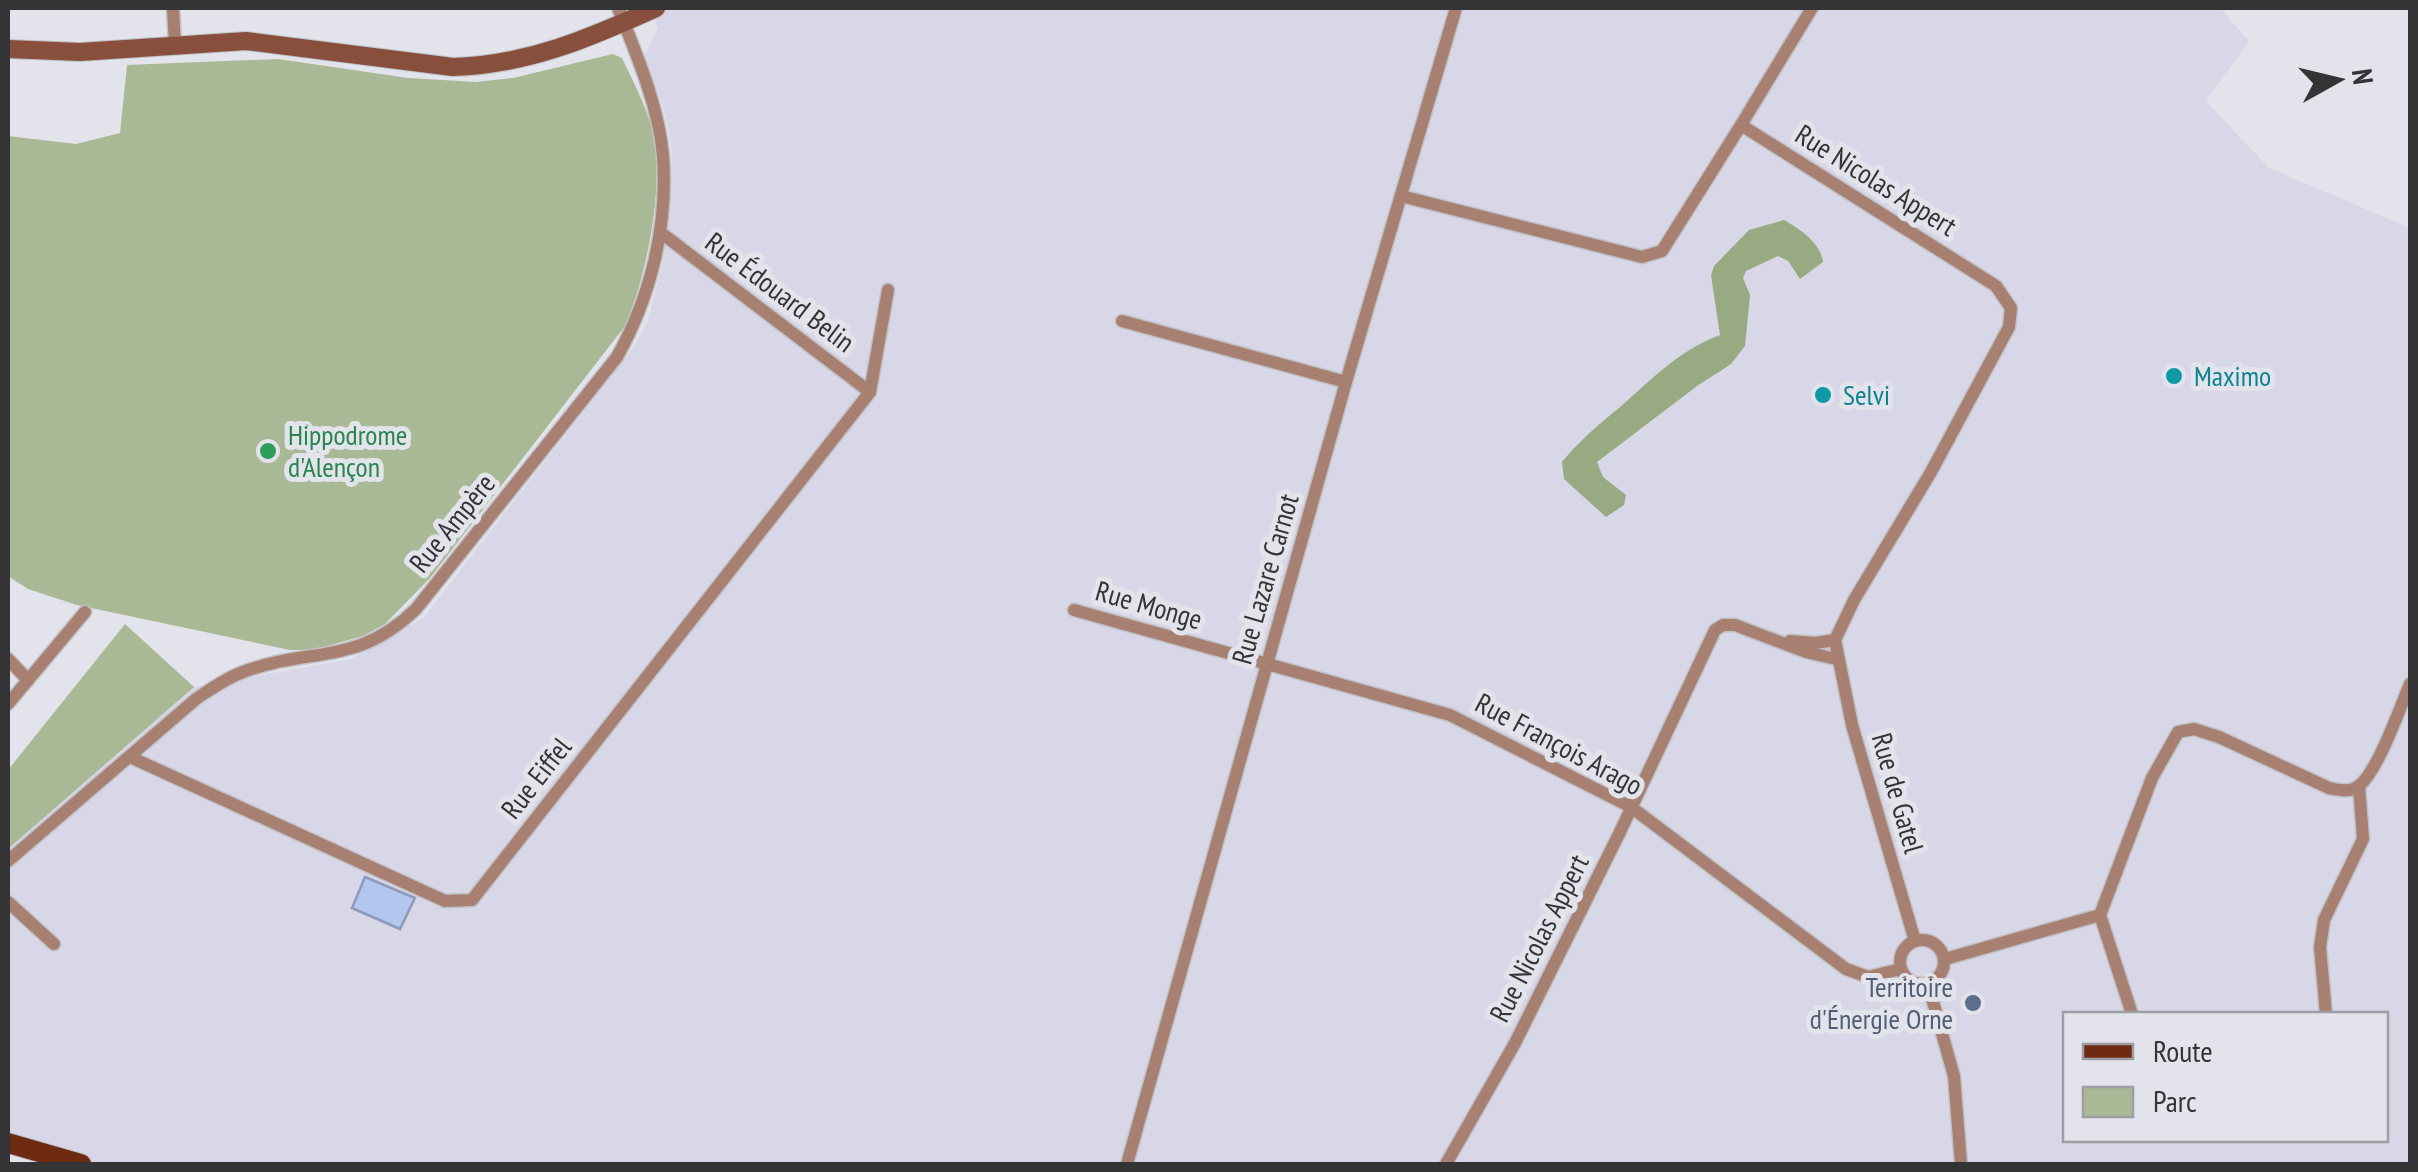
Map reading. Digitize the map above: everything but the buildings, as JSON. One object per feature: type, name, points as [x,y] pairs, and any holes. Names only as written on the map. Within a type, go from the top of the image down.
[{"type":"main road","points":[[8,49],[80,52],[246,42],[453,67],[487,66],[530,58],[621,15],[656,8]]},
{"type":"main road","points":[[8,1143],[81,1164]]},
{"type":"street","points":[[173,8],[175,46]]},
{"type":"street","name":"Rue Lazare Carnot","points":[[1127,1164],[1346,382],[1456,8]]},
{"type":"street","points":[[1401,196],[1642,257],[1652,256],[1662,250],[1812,8]]},
{"type":"street","name":"Rue Ampère","points":[[8,861],[196,699],[224,680],[281,662],[334,654],[372,642],[408,617],[617,357],[638,318],[660,232],[663,156],[621,15]]},
{"type":"street","name":"Rue Nicolas Appert","points":[[1446,1164],[1514,1043],[1715,630],[1735,625],[1806,652],[1836,658],[1835,640],[1854,600],[2009,327],[2011,308],[1996,286],[1742,124]]},
{"type":"street","name":"Rue Édouard Belin","points":[[660,232],[870,392]]},
{"type":"street","points":[[870,392],[888,290]]},
{"type":"street","points":[[1122,322],[1346,382]]},
{"type":"street","name":"Rue Eiffel","points":[[130,757],[446,902],[472,900],[870,392]]},
{"type":"street","name":"Rue Monge","points":[[1074,610],[1268,664]]},
{"type":"street","points":[[8,704],[85,612]]},
{"type":"street","name":"Rue Nicolas Appert","points":[[1782,640],[1835,640]]},
{"type":"street","name":"Rue de Gatel","points":[[1836,658],[1915,941]]},
{"type":"street","points":[[8,659],[28,680]]},
{"type":"street","name":"Rue François Arago","points":[[1268,664],[1450,715],[1631,807],[1846,970],[1868,977],[1901,969]]},
{"type":"street","points":[[2131,1012],[2100,915],[2152,778],[2178,732],[2194,729],[2219,737],[2329,788],[2345,791],[2359,786],[2375,763],[2410,684]]},
{"type":"street","points":[[2326,1012],[2324,920],[2363,839],[2359,786]]},
{"type":"street","points":[[8,902],[54,944]]},
{"type":"street","points":[[1945,959],[2100,915]]},
{"type":"street","points":[[1915,941],[1935,944],[1945,959],[1941,976],[1928,984],[1910,981],[1901,969],[1904,949],[1915,941]]},
{"type":"street","points":[[1928,984],[1954,1076],[1961,1164]]},
{"type":"shaded area","points":[[650,8],[2220,8],[2249,41],[2206,101],[2269,168],[2410,228],[2410,1164],[52,1164],[8,1150],[8,849],[194,687],[352,659],[423,618],[633,348],[648,321],[664,256],[672,162],[670,134],[644,56],[658,28]]},
{"type":"green space","name":"Hippodrome d'Alençon","points":[[613,54],[622,58],[646,111],[657,166],[650,237],[640,284],[625,326],[430,578],[385,624],[363,636],[313,650],[290,650],[77,605],[28,589],[8,576],[8,136],[76,144],[120,133],[127,65],[278,59],[408,78],[476,82],[513,78]]},
{"type":"green space","points":[[1784,220],[1814,243],[1823,262],[1800,279],[1788,261],[1778,256],[1746,271],[1743,278],[1750,295],[1745,346],[1731,364],[1597,462],[1603,477],[1626,495],[1624,505],[1606,517],[1564,479],[1562,462],[1666,367],[1720,335],[1711,275],[1714,266],[1749,230]]},
{"type":"green space","points":[[125,624],[194,687],[8,849],[8,770]]},
{"type":"water","points":[[365,877],[415,898],[400,929],[352,908]]},
{"type":"place","name":"Maximo","points":[[2174,376]]},
{"type":"place","name":"Selvi","points":[[1823,395]]},
{"type":"place","name":"Hippodrome d'Alençon","points":[[268,451]]},
{"type":"place","name":"Territoire d'Énergie Orne","points":[[1973,1003]]}]
